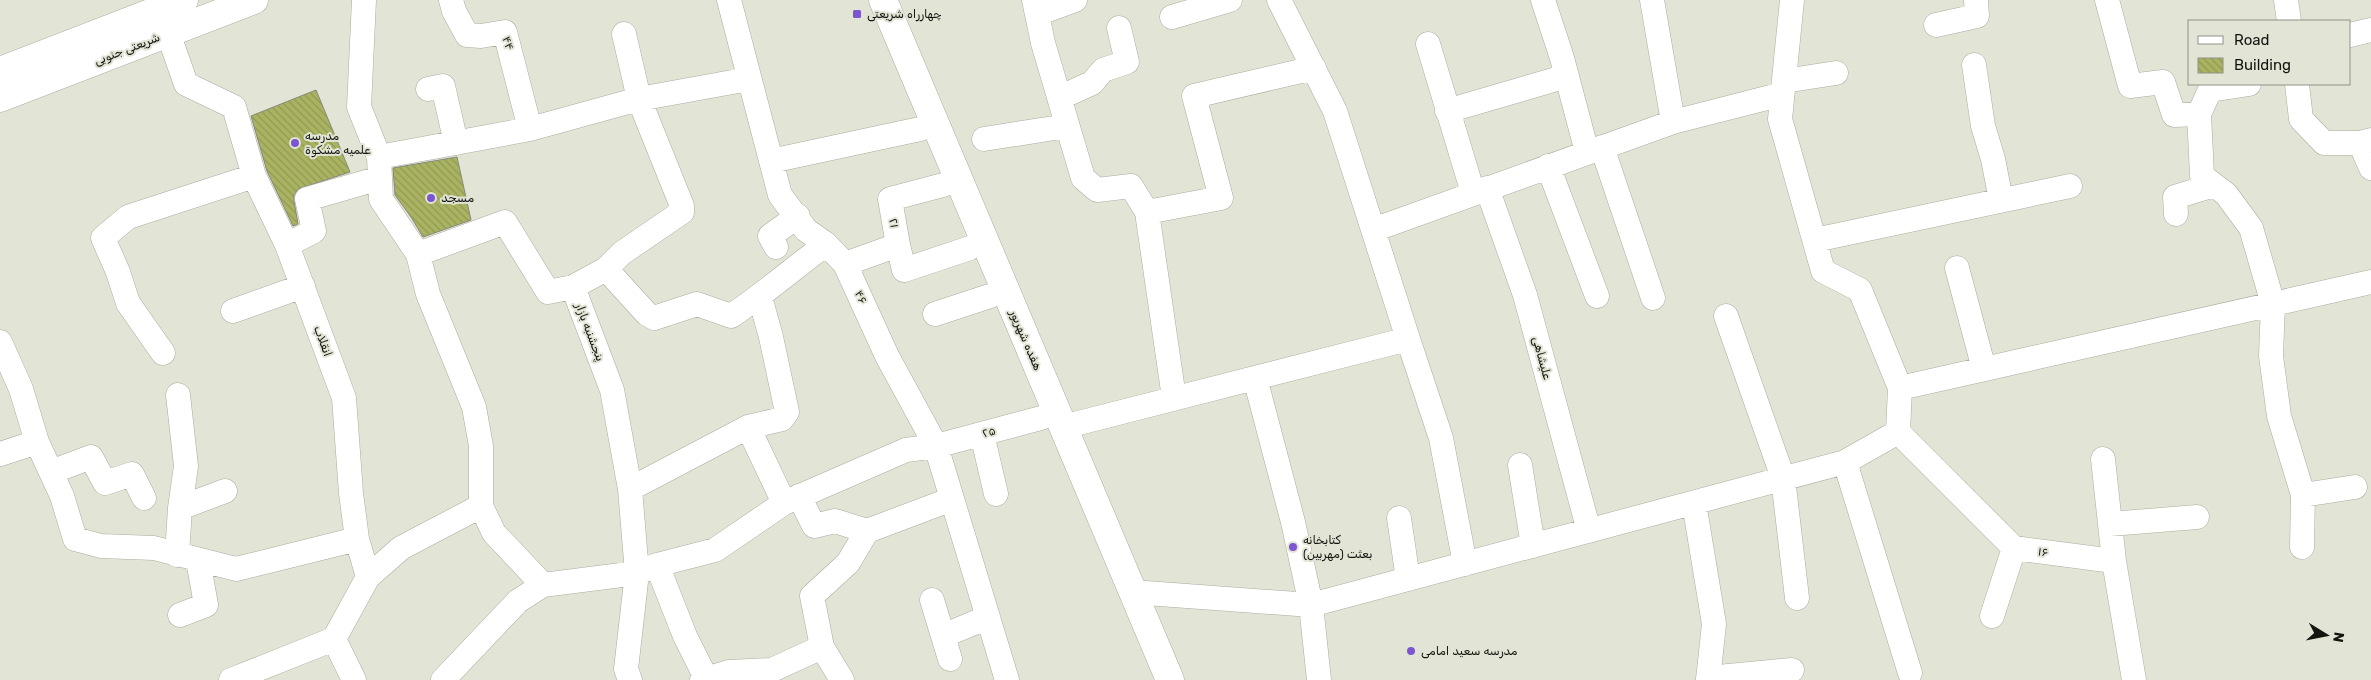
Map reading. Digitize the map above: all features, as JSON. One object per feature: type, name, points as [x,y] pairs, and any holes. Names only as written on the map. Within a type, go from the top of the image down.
[{"type":"main road","name":"شریعتی جنوبی","points":[[0,71],[170,10],[254,0]]},
{"type":"main road","name":"هفده شهریور","points":[[866,0],[990,296],[1132,592],[1170,680]]},
{"type":"main road","name":"هفده شهریور","points":[[882,0],[1052,423],[1150,680]]},
{"type":"main road","name":"شریعتی جنوبی","points":[[0,98],[170,10]]},
{"type":"street","points":[[364,0],[359,107],[380,167],[381,199],[418,254],[428,294],[474,407],[481,446],[481,506],[494,533],[543,585],[518,601],[468,671],[442,680]]},
{"type":"street","name":"۴۴","points":[[451,0],[454,11],[467,35],[481,36],[505,32],[530,129]]},
{"type":"street","points":[[287,245],[314,231],[307,199],[380,167],[456,143],[530,129],[639,99],[749,79],[730,0]]},
{"type":"street","points":[[1075,0],[1035,7],[1082,178],[1097,190],[1132,186],[1147,212],[1174,398]]},
{"type":"street","points":[[1172,17],[1230,0]]},
{"type":"street","points":[[1279,0],[1335,111],[1441,438],[1466,564]]},
{"type":"street","points":[[1543,0],[1567,76],[1653,298]]},
{"type":"street","points":[[1652,0],[1673,122]]},
{"type":"street","points":[[1792,0],[1780,119],[1823,271],[1860,290],[1900,388],[1898,432],[2014,548],[1992,616]]},
{"type":"street","points":[[1936,25],[1977,16],[1976,0]]},
{"type":"street","points":[[2107,0],[2130,86],[2163,82],[2174,115],[2199,114]]},
{"type":"street","points":[[2286,0],[2289,20]]},
{"type":"street","name":"انقلاب","points":[[170,10],[186,84],[234,107],[254,176],[287,245],[344,398],[351,493],[357,539],[368,577]]},
{"type":"street","points":[[1059,98],[1092,83],[1103,70],[1127,62],[1119,28]]},
{"type":"street","points":[[2351,35],[2371,30]]},
{"type":"street","points":[[573,287],[606,269],[622,253],[682,212],[682,206],[639,99],[624,34]]},
{"type":"street","name":"علیشاهی","points":[[1428,44],[1447,111],[1525,295],[1589,531]]},
{"type":"street","points":[[1974,65],[1983,126],[1993,159],[2001,200]]},
{"type":"street","points":[[1147,212],[1221,198],[1194,96],[1314,68]]},
{"type":"street","points":[[1373,230],[1673,122],[1836,73]]},
{"type":"street","points":[[1447,111],[1567,76]]},
{"type":"street","name":"۴۶","points":[[749,79],[780,195],[798,216],[806,230],[826,244],[845,264],[887,356],[936,446],[1007,680]]},
{"type":"street","points":[[2242,85],[2210,90],[2199,114],[2202,176],[2226,194],[2251,228],[2273,304],[2271,356],[2279,416],[2303,495],[2302,547]]},
{"type":"street","points":[[2296,85],[2301,119],[2324,143],[2366,142],[2371,168]]},
{"type":"street","points":[[428,89],[443,86],[456,143]]},
{"type":"street","points":[[984,139],[1067,126]]},
{"type":"street","points":[[771,161],[920,129]]},
{"type":"street","points":[[1548,166],[1597,296]]},
{"type":"street","points":[[163,353],[128,303],[118,272],[103,238],[128,217],[254,176]]},
{"type":"street","name":"۲۱","points":[[845,264],[898,245],[890,199],[943,184]]},
{"type":"street","points":[[2176,214],[2175,198],[2214,185]]},
{"type":"street","points":[[1815,240],[2070,186]]},
{"type":"street","points":[[776,247],[770,236],[798,216]]},
{"type":"street","name":"پنجشنبه بازار","points":[[418,254],[505,222],[548,292],[573,287],[612,390],[647,569],[626,669],[630,680]]},
{"type":"street","points":[[606,269],[647,314],[654,318],[697,304],[731,316],[760,297],[775,282],[826,244]]},
{"type":"street","points":[[898,245],[904,270],[970,248]]},
{"type":"street","points":[[1957,268],[1984,369]]},
{"type":"street","points":[[1900,388],[2371,282]]},
{"type":"street","points":[[233,311],[303,286]]},
{"type":"street","points":[[935,314],[990,296]]},
{"type":"street","points":[[630,489],[748,427],[782,419],[787,412],[771,337],[760,297]]},
{"type":"street","points":[[1726,316],[1783,478],[1797,598]]},
{"type":"street","name":"۲۵","points":[[543,585],[647,569],[715,550],[791,499],[906,450],[936,446],[982,434],[1052,423],[1174,398],[1408,339]]},
{"type":"street","points":[[0,342],[21,390],[37,442],[62,496],[75,539],[100,546],[154,548],[187,558],[236,569],[357,539]]},
{"type":"street","points":[[1255,378],[1293,522],[1311,605],[1318,680]]},
{"type":"street","points":[[178,395],[186,466],[180,508],[187,558],[206,605],[180,615]]},
{"type":"street","points":[[748,427],[791,499],[814,526],[835,521],[867,531],[952,499]]},
{"type":"street","points":[[1132,592],[1311,605],[1845,462],[1898,432]]},
{"type":"street","points":[[982,434],[996,494]]},
{"type":"street","points":[[0,454],[37,442]]},
{"type":"street","points":[[51,472],[91,456],[105,483],[132,474],[144,498]]},
{"type":"street","points":[[2103,459],[2114,560],[2134,680]]},
{"type":"street","points":[[1845,462],[1910,673]]},
{"type":"street","points":[[1520,466],[1533,546]]},
{"type":"street","points":[[2303,495],[2355,487]]},
{"type":"street","points":[[180,508],[225,491]]},
{"type":"street","points":[[1694,503],[1714,624],[1708,679],[1792,670]]},
{"type":"street","points":[[231,680],[334,638],[368,577],[402,548],[481,506]]},
{"type":"street","points":[[2110,524],[2197,517]]},
{"type":"street","points":[[1399,518],[1408,579]]},
{"type":"street","points":[[842,680],[822,647],[812,596],[848,563],[867,531]]},
{"type":"street","name":"۱۶","points":[[2014,548],[2114,560]]},
{"type":"street","points":[[647,569],[685,636],[704,679],[730,672],[772,670],[822,647]]},
{"type":"street","points":[[932,600],[950,660]]},
{"type":"street","points":[[943,636],[988,617]]},
{"type":"street","points":[[334,638],[354,680]]},
{"type":"building","name":"مدرسه علمیه مشکوة","points":[[316,90],[350,172],[298,189],[294,195],[294,201],[298,224],[293,226],[267,171],[251,116]]},
{"type":"building","name":"مسجد","points":[[457,157],[471,220],[423,237],[395,195],[393,168]]},
{"type":"place","name":"چهارراه شریعتی","points":[[857,14]]},
{"type":"place","name":"مدرسه علمیه مشکوة","points":[[295,143]]},
{"type":"place","name":"مسجد","points":[[431,198]]},
{"type":"place","name":"کتابخانه بعثت (مهربین)","points":[[1293,547]]},
{"type":"place","name":"مدرسه سعید امامی","points":[[1411,651]]}]
